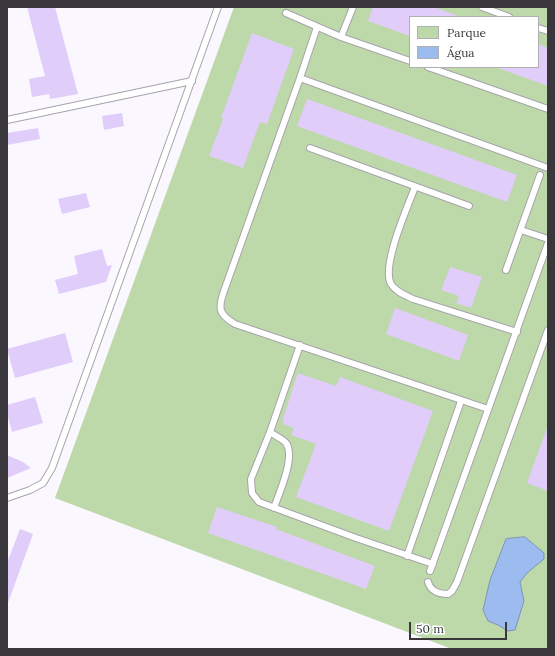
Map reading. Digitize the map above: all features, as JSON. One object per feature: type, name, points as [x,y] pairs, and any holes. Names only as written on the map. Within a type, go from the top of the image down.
[{"type":"lane","points":[[7,498],[30,490],[43,483],[52,468],[218,7]]},
{"type":"lane","points":[[341,37],[353,7]]},
{"type":"lane","points":[[482,7],[506,16]]},
{"type":"lane","points":[[286,13],[341,37],[409,61]]},
{"type":"lane","points":[[317,27],[224,291],[220,307],[221,312],[224,317],[235,324],[488,409]]},
{"type":"lane","points":[[431,68],[548,109]]},
{"type":"lane","points":[[300,78],[547,167]]},
{"type":"lane","points":[[7,120],[192,81]]},
{"type":"lane","points":[[310,148],[469,206]]},
{"type":"lane","points":[[506,270],[540,175]]},
{"type":"lane","points":[[415,187],[393,247],[388,268],[389,278],[392,285],[400,293],[413,299],[517,332]]},
{"type":"lane","points":[[521,230],[548,239]]},
{"type":"lane","points":[[430,571],[548,243]]},
{"type":"lane","points":[[428,582],[430,588],[434,591],[442,594],[448,594],[452,591],[548,330]]},
{"type":"lane","points":[[300,345],[270,432],[251,479],[252,493],[259,502],[274,508],[433,564]]},
{"type":"lane","points":[[407,556],[461,401]]},
{"type":"lane","points":[[270,432],[286,442],[289,460],[274,508]]},
{"type":"green space","points":[[234,7],[548,7],[548,649],[452,649],[55,498]]},
{"type":"water","points":[[525,537],[544,553],[544,559],[527,573],[520,582],[524,601],[515,630],[508,631],[488,621],[483,610],[490,580],[506,539]]},
{"type":"building","points":[[27,7],[55,7],[78,94],[50,99],[49,94],[32,97],[29,79],[45,76]]},
{"type":"building","points":[[373,7],[434,7],[458,16],[409,16],[409,36],[368,21]]},
{"type":"building","points":[[252,33],[294,49],[267,124],[260,122],[243,168],[209,156],[223,119],[221,118]]},
{"type":"building","points":[[539,44],[548,48],[548,86],[498,68],[539,68]]},
{"type":"building","points":[[307,99],[517,175],[507,202],[297,126]]},
{"type":"building","points":[[122,113],[124,126],[104,130],[102,116]]},
{"type":"building","points":[[38,128],[40,139],[7,145],[7,133]]},
{"type":"building","points":[[86,193],[90,207],[62,214],[58,199]]},
{"type":"building","points":[[102,249],[107,266],[112,265],[106,282],[59,294],[55,280],[78,274],[74,256]]},
{"type":"building","points":[[450,267],[482,277],[471,308],[456,303],[459,296],[441,290]]},
{"type":"building","points":[[395,308],[468,335],[459,361],[386,334]]},
{"type":"building","points":[[65,333],[73,362],[15,378],[7,349]]},
{"type":"building","points":[[298,373],[336,386],[340,377],[433,411],[389,531],[296,497],[316,444],[291,435],[294,428],[283,424],[284,421],[282,421]]},
{"type":"building","points":[[35,397],[43,423],[12,432],[7,413],[7,405]]},
{"type":"building","points":[[547,428],[548,429],[548,491],[527,483]]},
{"type":"building","points":[[7,455],[23,462],[31,468],[7,478]]},
{"type":"building","points":[[217,507],[277,527],[276,529],[375,566],[366,589],[208,533]]},
{"type":"building","points":[[20,529],[33,534],[7,603],[7,563]]}]
